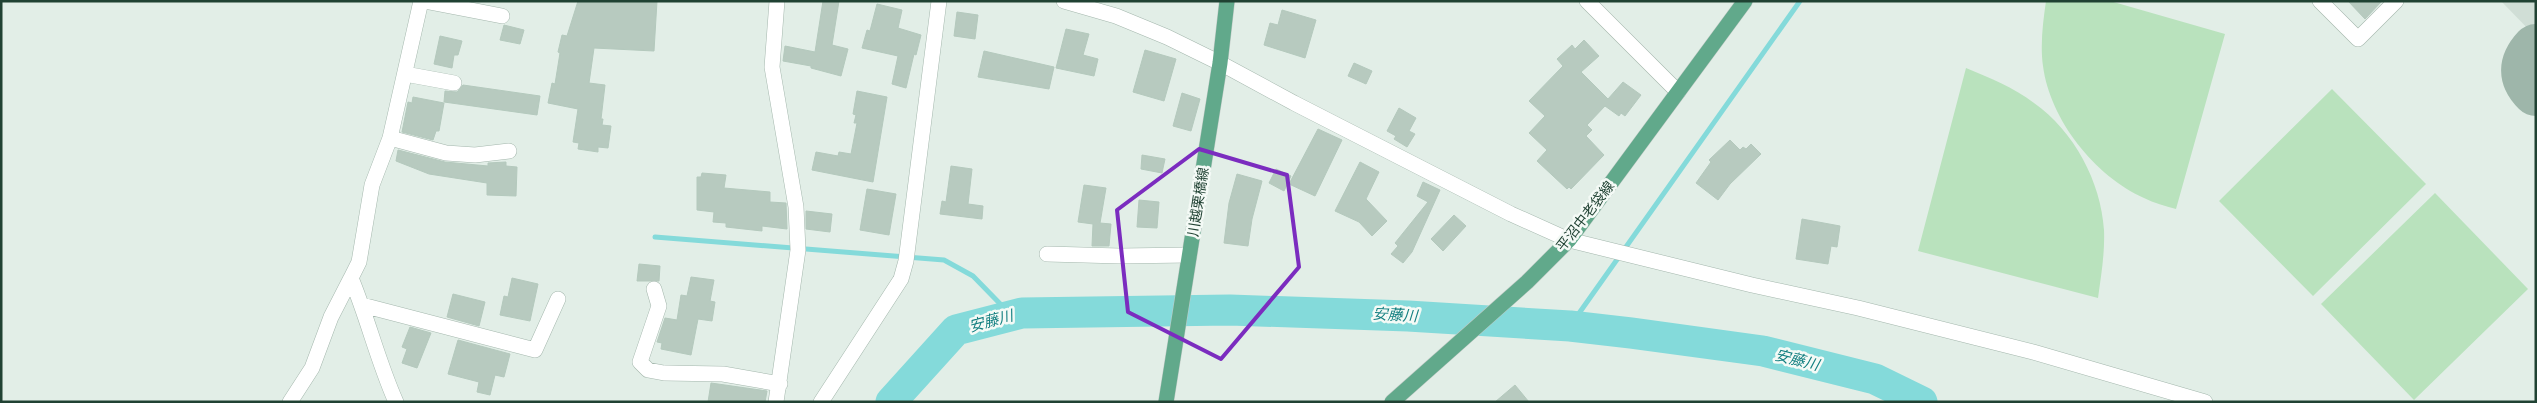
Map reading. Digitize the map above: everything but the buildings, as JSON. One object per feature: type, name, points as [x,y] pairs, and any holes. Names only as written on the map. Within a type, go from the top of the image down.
[{"type":"main road","name":"川越栗橋線","points":[[1166,402],[1220,62],[1227,1]]},
{"type":"main road","name":"平沼中老袋線","points":[[1392,402],[1435,366],[1527,282],[1569,240],[1745,1]]},
{"type":"street","points":[[290,402],[312,368],[331,316],[359,262],[372,185],[390,138],[423,1],[502,16]]},
{"type":"street","points":[[776,402],[798,250],[796,207],[772,67],[777,1]]},
{"type":"street","points":[[820,402],[901,279],[906,261],[939,1]]},
{"type":"street","points":[[1064,1],[1116,16],[1220,62],[1294,103],[1493,205],[1569,240],[1752,285],[1858,308],[2033,352],[2205,402]]},
{"type":"street","points":[[1587,1],[1678,92]]},
{"type":"street","points":[[2320,1],[2358,39],[2396,1]]},
{"type":"street","points":[[405,74],[454,83]]},
{"type":"street","points":[[390,138],[446,153],[475,155],[509,152]]},
{"type":"street","points":[[1048,254],[1120,256],[1188,262]]},
{"type":"street","points":[[351,278],[362,305],[370,337],[396,402]]},
{"type":"street","points":[[654,289],[659,306],[640,362],[648,370],[664,373],[723,374],[780,384]]},
{"type":"street","points":[[362,305],[534,350],[558,300]]},
{"type":"highlighted area","points":[[1199,149],[1287,175],[1299,267],[1221,359],[1128,312],[1117,210]]},
{"type":"shaded area","points":[[2501,1],[2536,1],[2536,37]]},
{"type":"green space","points":[[2046,1],[2110,1],[2225,34],[2176,209],[2144,198],[2109,176],[2092,161],[2065,126],[2047,86],[2043,66],[2042,42]]},
{"type":"green space","points":[[1966,68],[1993,79],[2034,103],[2061,128],[2083,159],[2097,194],[2104,230],[2098,298],[1918,251]]},
{"type":"green space","points":[[2332,89],[2426,184],[2313,296],[2219,201]]},
{"type":"green space","points":[[2435,193],[2528,289],[2414,400],[2321,304]]},
{"type":"waterway","points":[[1570,326],[1800,1]]},
{"type":"waterway","points":[[655,237],[944,260],[973,276],[1012,316]]},
{"type":"waterway","name":"安藤川","points":[[891,402],[956,330],[1022,313],[1230,310],[1408,316],[1570,326],[1631,333],[1763,351],[1875,379],[1922,402]]},
{"type":"taxiway","points":[[2536,48],[2528,59],[2525,70],[2528,81],[2536,92]]}]
